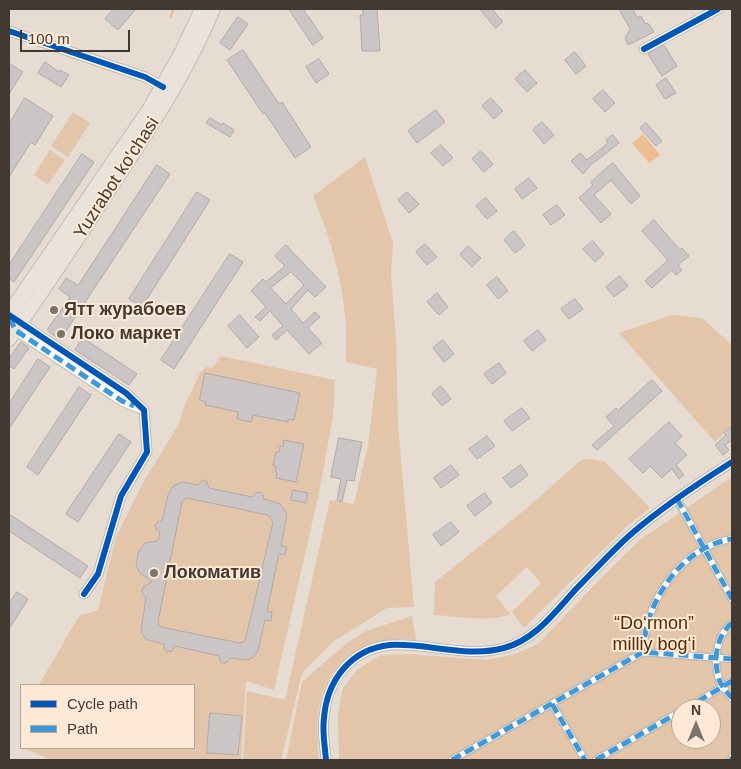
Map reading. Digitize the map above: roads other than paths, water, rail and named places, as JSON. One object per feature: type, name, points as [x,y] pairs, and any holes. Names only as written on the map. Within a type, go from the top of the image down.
[{"type":"main road","name":"Yuzrabot ko'chasi","points":[[12,323],[163,87],[202,9]]},
{"type":"main road","name":"Yuzrabot ko'chasi","points":[[12,323],[58,269],[157,115],[198,43],[213,9]]},
{"type":"street","points":[[644,49],[718,9]]},
{"type":"street","points":[[9,31],[145,77],[163,87]]},
{"type":"street","points":[[12,323],[122,401],[144,410],[147,452],[121,496],[98,574],[84,594]]},
{"type":"street","points":[[326,760],[323,727],[326,706],[336,679],[351,661],[370,650],[390,645],[484,651],[500,649],[519,643],[539,628],[631,534],[677,499],[732,462]]},
{"type":"street","points":[[677,499],[732,599]]},
{"type":"street","points":[[643,652],[648,624],[662,590],[683,563],[704,547],[732,539]]},
{"type":"street","points":[[732,623],[720,639],[716,657],[719,679],[732,698]]},
{"type":"street","points":[[452,760],[643,652],[732,659]]},
{"type":"street","points":[[702,699],[732,681]]},
{"type":"street","points":[[552,704],[585,760]]},
{"type":"street","points":[[596,760],[671,717]]},
{"type":"waterway","points":[[171,17],[173,9]]},
{"type":"place","name":"Ятт журабоев","points":[[54,310]]},
{"type":"place","name":"Локо маркет","points":[[61,334]]},
{"type":"place","name":"Локоматив","points":[[154,573]]},
{"type":"park label","name":"“Do‘rmon” milliy bog‘i","points":[[654,634]]}]
